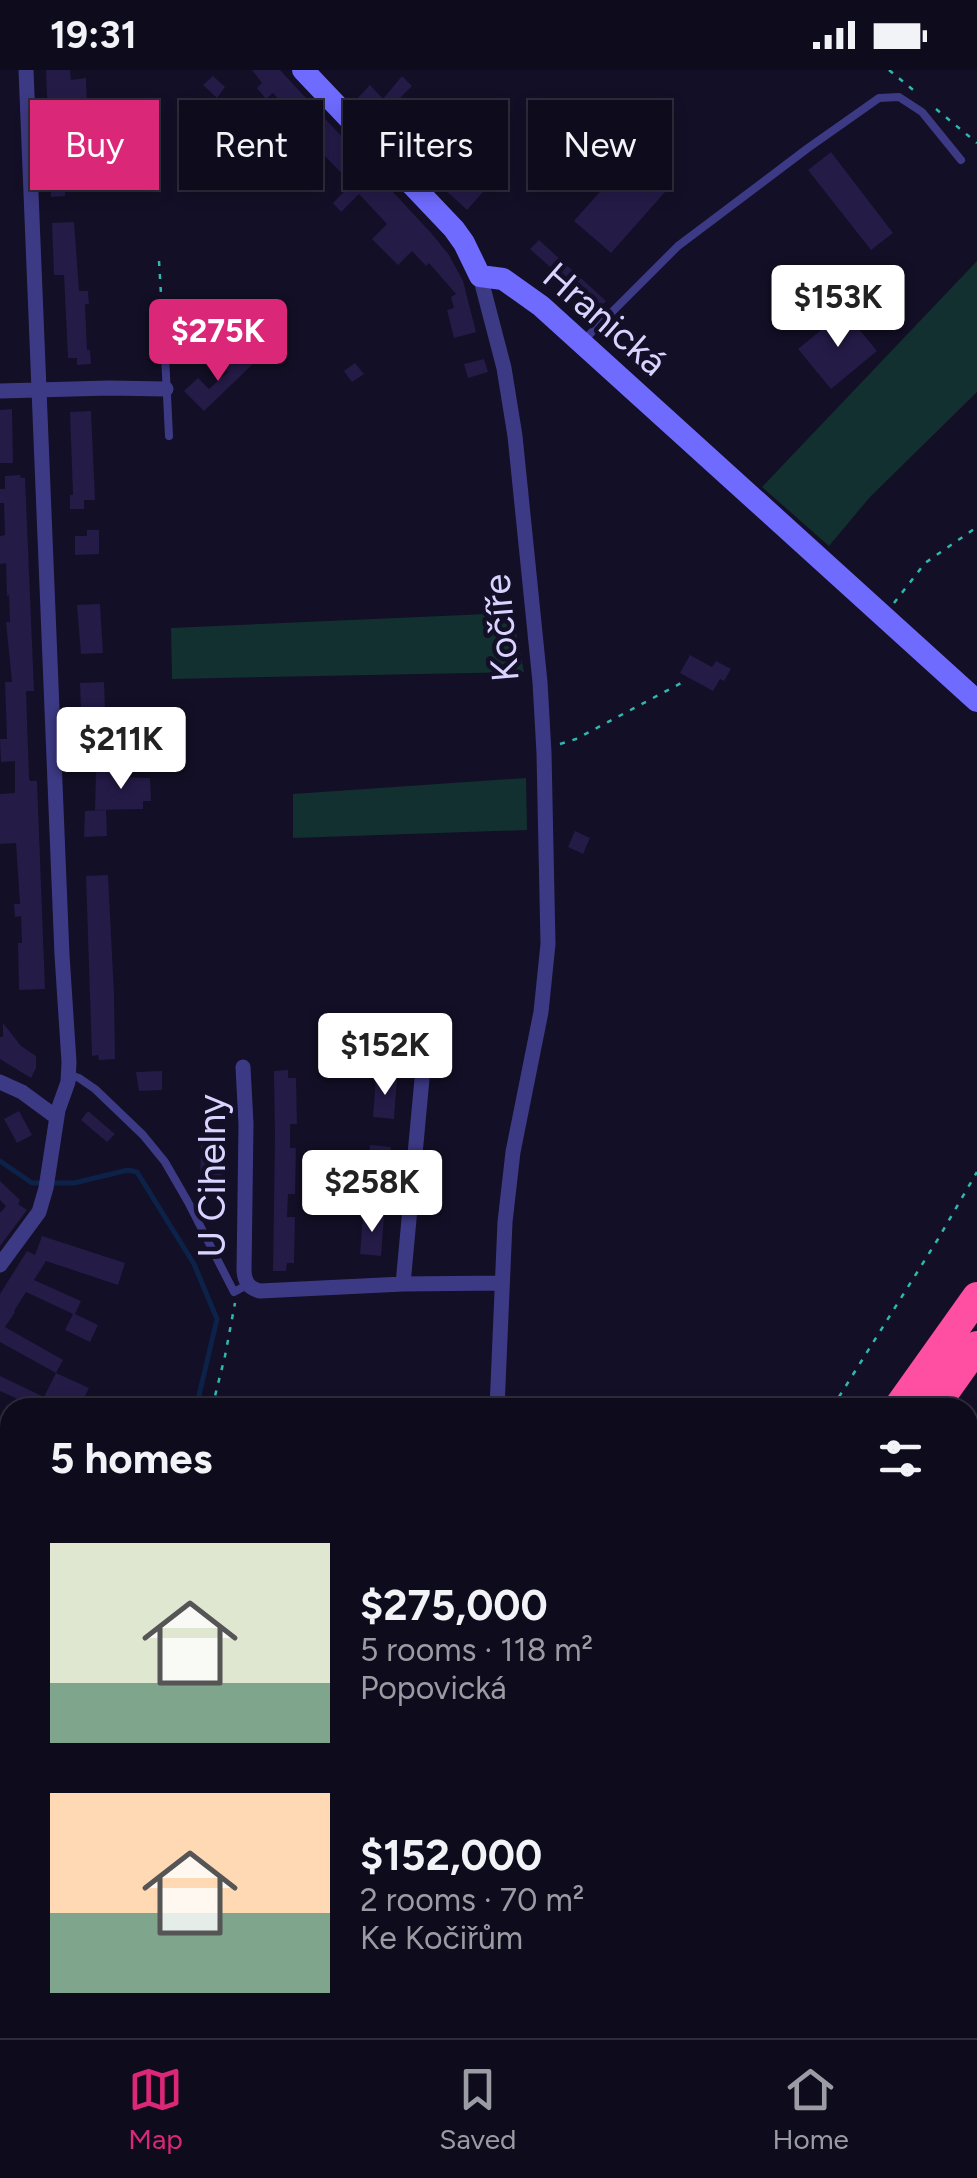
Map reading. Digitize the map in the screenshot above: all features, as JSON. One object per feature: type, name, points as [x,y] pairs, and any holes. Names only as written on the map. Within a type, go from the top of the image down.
[{"type":"highway","points":[[905,1398],[977,1297]]},
{"type":"highway","points":[[940,1398],[977,1346]]},
{"type":"main road","name":"Hranická","points":[[303,70],[454,229],[480,276],[496,276],[512,284],[582,343],[977,701]]},
{"type":"street","points":[[0,1266],[36,1219],[47,1183],[56,1117],[70,1075],[26,70]]},
{"type":"street","name":"Kočíře","points":[[480,276],[504,368],[515,436],[544,744],[548,944],[541,1012],[513,1152],[505,1222],[497,1398]]},
{"type":"street","points":[[0,392],[166,390]]},
{"type":"street","name":"U Cihelny","points":[[241,1288],[244,1067]]},
{"type":"street","points":[[404,1284],[422,1068]]},
{"type":"street","points":[[0,1082],[22,1092],[56,1117]]},
{"type":"street","points":[[241,1288],[260,1291],[502,1282]]},
{"type":"lane","points":[[582,343],[678,246],[880,98],[899,97],[914,106],[962,160]]},
{"type":"lane","points":[[165,355],[168,436]]},
{"type":"lane","points":[[70,1075],[85,1081],[132,1124],[165,1162],[241,1288]]},
{"type":"path","points":[[158,260],[165,355]]},
{"type":"path","points":[[884,616],[924,563],[977,527]]},
{"type":"path","points":[[544,744],[576,739],[685,681]]},
{"type":"path","points":[[838,1398],[977,1172]]},
{"type":"path","points":[[214,1398],[241,1288]]},
{"type":"green space","points":[[977,261],[977,392],[870,497],[829,546],[762,487]]},
{"type":"green space","points":[[512,613],[524,672],[172,679],[171,628]]},
{"type":"green space","points":[[526,778],[527,830],[293,838],[293,794]]},
{"type":"building","points":[[46,70],[70,70],[71,80],[86,78],[87,100],[47,100]]},
{"type":"building","points":[[252,70],[280,70],[308,100],[279,100],[273,93],[266,99],[257,88],[262,83]]},
{"type":"building","points":[[213,76],[225,87],[217,98],[203,85]]},
{"type":"building","points":[[402,76],[412,86],[398,100],[356,100],[370,85],[383,99]]},
{"type":"building","points":[[323,116],[343,138],[343,175],[323,154]]},
{"type":"building","points":[[831,152],[893,233],[871,250],[808,170]]},
{"type":"building","points":[[51,190],[65,190],[65,196],[51,197]]},
{"type":"building","points":[[346,190],[391,190],[449,255],[463,281],[476,332],[454,338],[447,310],[454,308],[451,297],[456,294],[429,263],[426,266],[412,251],[398,265],[372,239],[387,224],[359,194],[341,212],[333,203]]},
{"type":"building","points":[[445,190],[485,190],[467,210]]},
{"type":"building","points":[[601,190],[665,192],[611,253],[574,221]]},
{"type":"building","points":[[74,222],[79,291],[88,291],[89,304],[85,304],[91,364],[77,365],[77,358],[68,358],[64,275],[54,275],[52,223]]},
{"type":"building","points":[[539,240],[606,301],[598,310],[530,249]]},
{"type":"building","points":[[844,311],[877,351],[831,389],[798,349]]},
{"type":"building","points":[[198,322],[205,329],[209,325],[221,336],[201,356],[183,337]]},
{"type":"building","points":[[248,354],[255,362],[204,411],[184,391],[198,378],[209,389],[237,358],[240,361]]},
{"type":"building","points":[[484,359],[488,372],[468,378],[464,364]]},
{"type":"building","points":[[355,363],[364,374],[352,382],[344,371]]},
{"type":"building","points":[[12,409],[13,463],[0,463],[0,410]]},
{"type":"building","points":[[91,411],[95,500],[84,500],[84,509],[70,509],[70,412]]},
{"type":"building","points":[[5,476],[25,478],[34,691],[26,691],[29,778],[37,781],[45,989],[19,990],[18,943],[22,943],[21,916],[15,917],[14,904],[20,904],[16,843],[0,844],[0,794],[15,793],[15,761],[1,762],[0,739],[7,739],[5,682],[12,682],[6,563],[0,564],[0,536],[5,535],[0,489],[5,489]]},
{"type":"building","points":[[87,530],[99,530],[99,554],[75,555],[75,536],[87,536]]},
{"type":"building","points":[[100,604],[103,653],[81,654],[77,605]]},
{"type":"building","points":[[690,655],[712,667],[716,661],[731,669],[713,691],[680,673]]},
{"type":"building","points":[[104,682],[105,710],[81,711],[80,683]]},
{"type":"building","points":[[117,771],[117,777],[150,778],[151,801],[143,801],[143,809],[95,810],[96,772]]},
{"type":"building","points":[[106,810],[107,836],[84,837],[85,811]]},
{"type":"building","points":[[575,831],[590,838],[583,854],[568,847]]},
{"type":"building","points":[[108,875],[115,1059],[99,1060],[98,1055],[92,1056],[86,876]]},
{"type":"building","points":[[3,1023],[21,1046],[36,1056],[31,1078],[0,1059]]},
{"type":"building","points":[[288,1070],[288,1078],[296,1078],[297,1124],[290,1124],[290,1148],[296,1148],[295,1194],[288,1194],[287,1217],[295,1217],[294,1263],[287,1263],[286,1271],[273,1271],[274,1071]]},
{"type":"building","points":[[162,1071],[162,1090],[139,1091],[136,1072]]},
{"type":"building","points":[[376,1077],[397,1078],[394,1119],[373,1117]]},
{"type":"building","points":[[19,1111],[32,1135],[17,1143],[4,1119]]},
{"type":"building","points":[[88,1111],[115,1134],[107,1142],[81,1120]]},
{"type":"building","points":[[201,1145],[223,1145],[222,1186],[200,1185]]},
{"type":"building","points":[[370,1145],[391,1147],[387,1187],[366,1186]]},
{"type":"building","points":[[0,1181],[27,1210],[0,1246],[0,1213],[6,1206],[0,1200]]},
{"type":"building","points":[[363,1214],[384,1216],[381,1256],[360,1254]]},
{"type":"building","points":[[42,1236],[125,1263],[118,1285],[46,1261],[34,1280],[81,1301],[75,1314],[98,1325],[90,1342],[65,1330],[73,1314],[26,1292],[14,1311],[5,1327],[63,1360],[56,1373],[0,1342],[0,1294],[27,1251],[35,1255]]},
{"type":"building","points":[[56,1373],[89,1388],[84,1398],[44,1397]]},
{"type":"building","points":[[0,1376],[44,1397],[15,1398],[0,1391]]},
{"type":"waterway","points":[[0,1161],[32,1183],[74,1183],[128,1170],[137,1172],[194,1264],[217,1319],[198,1398]]}]
